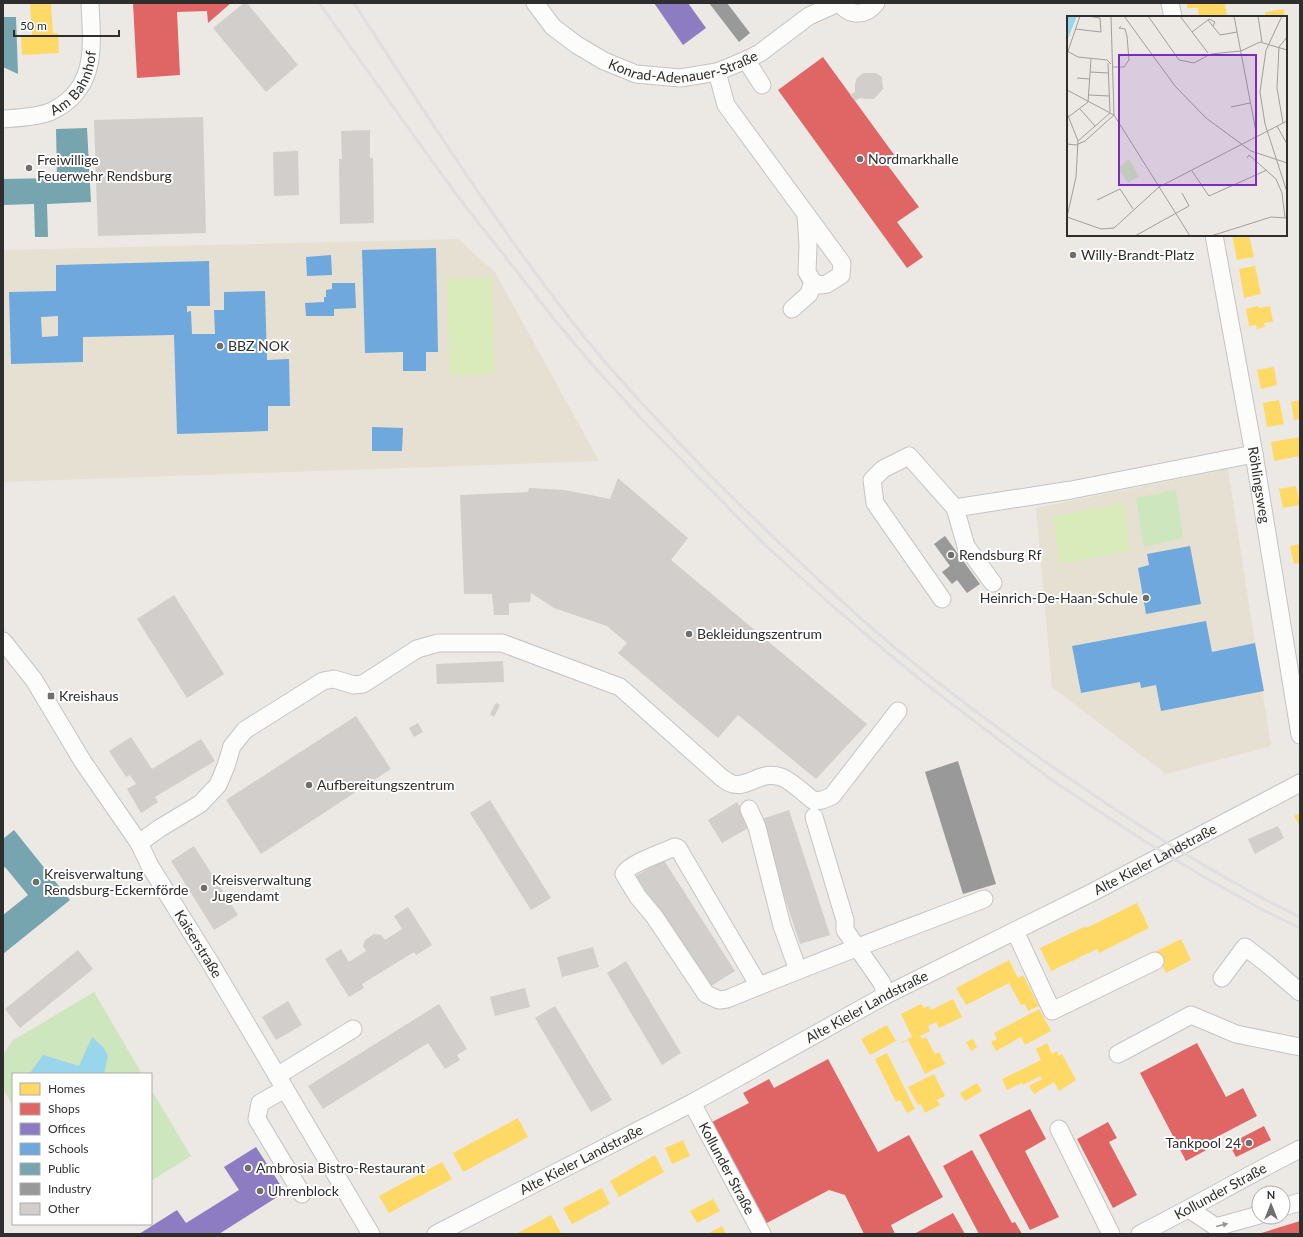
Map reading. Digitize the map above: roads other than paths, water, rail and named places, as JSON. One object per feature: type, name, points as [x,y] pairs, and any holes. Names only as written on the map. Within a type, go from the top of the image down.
[{"type":"street","name":"Am Bahnhof","points":[[3,119],[51,112],[75,95],[85,80],[92,48],[90,3]]},
{"type":"street","name":"Konrad-Adenauer-Straße","points":[[535,3],[553,27],[577,45],[604,61],[636,74],[680,78],[718,72],[746,60],[760,53],[809,16],[839,3]]},
{"type":"street","points":[[839,3],[848,11],[860,14],[871,9],[876,3]]},
{"type":"street","points":[[1170,3],[1172,16]]},
{"type":"street","points":[[746,60],[762,86]]},
{"type":"street","points":[[718,72],[726,105],[806,214],[844,262],[842,275],[827,284],[820,285],[813,282],[807,272],[808,246],[806,214]]},
{"type":"street","name":"Röhlingsweg","points":[[1214,236],[1254,454],[1300,735]]},
{"type":"street","points":[[792,309],[809,294],[813,282]]},
{"type":"street","points":[[955,508],[1071,490],[1254,454]]},
{"type":"street","points":[[942,599],[875,503],[872,480],[884,469],[909,456],[955,508],[966,546],[993,583]]},
{"type":"street","name":"Kaiserstraße","points":[[3,641],[34,680],[83,762],[138,843],[150,866],[211,964],[371,1234]]},
{"type":"street","points":[[138,843],[200,804],[218,785],[232,746],[245,730],[323,681],[334,679],[354,685],[363,684],[400,659],[418,649],[438,643],[502,643],[620,687],[722,778],[734,784],[747,784],[760,777],[772,774],[784,777],[814,801],[832,796],[898,711]]},
{"type":"street","name":"Alte Kieler Landstraße","points":[[436,1234],[692,1103],[886,995],[1093,892],[1300,783]]},
{"type":"street","points":[[750,809],[757,827],[782,926],[798,970]]},
{"type":"street","points":[[814,817],[845,920],[845,930],[882,983],[886,995]]},
{"type":"street","points":[[759,986],[678,848],[674,847],[634,865],[626,871],[624,874],[638,897],[654,916],[706,994],[719,1000],[727,999],[984,898]]},
{"type":"street","points":[[1015,931],[1052,1011],[1155,961]]},
{"type":"street","points":[[1222,978],[1245,947],[1300,992]]},
{"type":"street","points":[[1118,1054],[1191,1015],[1236,1034],[1300,1047]]},
{"type":"street","points":[[302,1194],[258,1120],[260,1103],[281,1082],[353,1030]]},
{"type":"street","name":"Kollunder Straße","points":[[692,1103],[762,1234]]},
{"type":"street","points":[[1060,1129],[1111,1234]]},
{"type":"street","name":"Kollunder Straße","points":[[1140,1234],[1189,1210],[1264,1167],[1300,1149]]},
{"type":"street","points":[[1189,1210],[1216,1227],[1251,1217]]},
{"type":"water","points":[[92,1037],[104,1048],[108,1056],[104,1073],[30,1073],[43,1055],[79,1066]]},
{"type":"railway","points":[[319,3],[459,198],[554,319],[590,362],[649,427],[765,545],[828,602],[922,681],[1053,781],[1146,842],[1204,877],[1263,910],[1300,928]]},
{"type":"railway","points":[[354,3],[466,174],[524,258],[586,339],[615,374],[661,424],[776,540],[822,584],[894,647],[1010,737],[1082,787],[1188,856],[1243,888],[1300,917]]},
{"type":"place","name":"Nordmarkhalle","points":[[860,159]]},
{"type":"place","name":"Freiwillige Feuerwehr Rendsburg","points":[[29,168]]},
{"type":"place","name":"Willy-Brandt-Platz","points":[[1073,255]]},
{"type":"place","name":"BBZ NOK","points":[[220,346]]},
{"type":"place","name":"Rendsburg Rf","points":[[951,555]]},
{"type":"place","name":"Heinrich-De-Haan-Schule","points":[[1146,598]]},
{"type":"place","name":"Bekleidungszentrum","points":[[689,634]]},
{"type":"place","name":"Kreishaus","points":[[51,696]]},
{"type":"place","name":"Aufbereitungszentrum","points":[[309,785]]},
{"type":"place","name":"Kreisverwaltung Rendsburg-Eckernförde","points":[[36,882]]},
{"type":"place","name":"Kreisverwaltung Jugendamt","points":[[204,888]]},
{"type":"place","name":"Tankpool 24","points":[[1249,1143]]},
{"type":"place","name":"Ambrosia Bistro-Restaurant","points":[[248,1168]]},
{"type":"place","name":"Uhrenblock","points":[[260,1191]]}]
